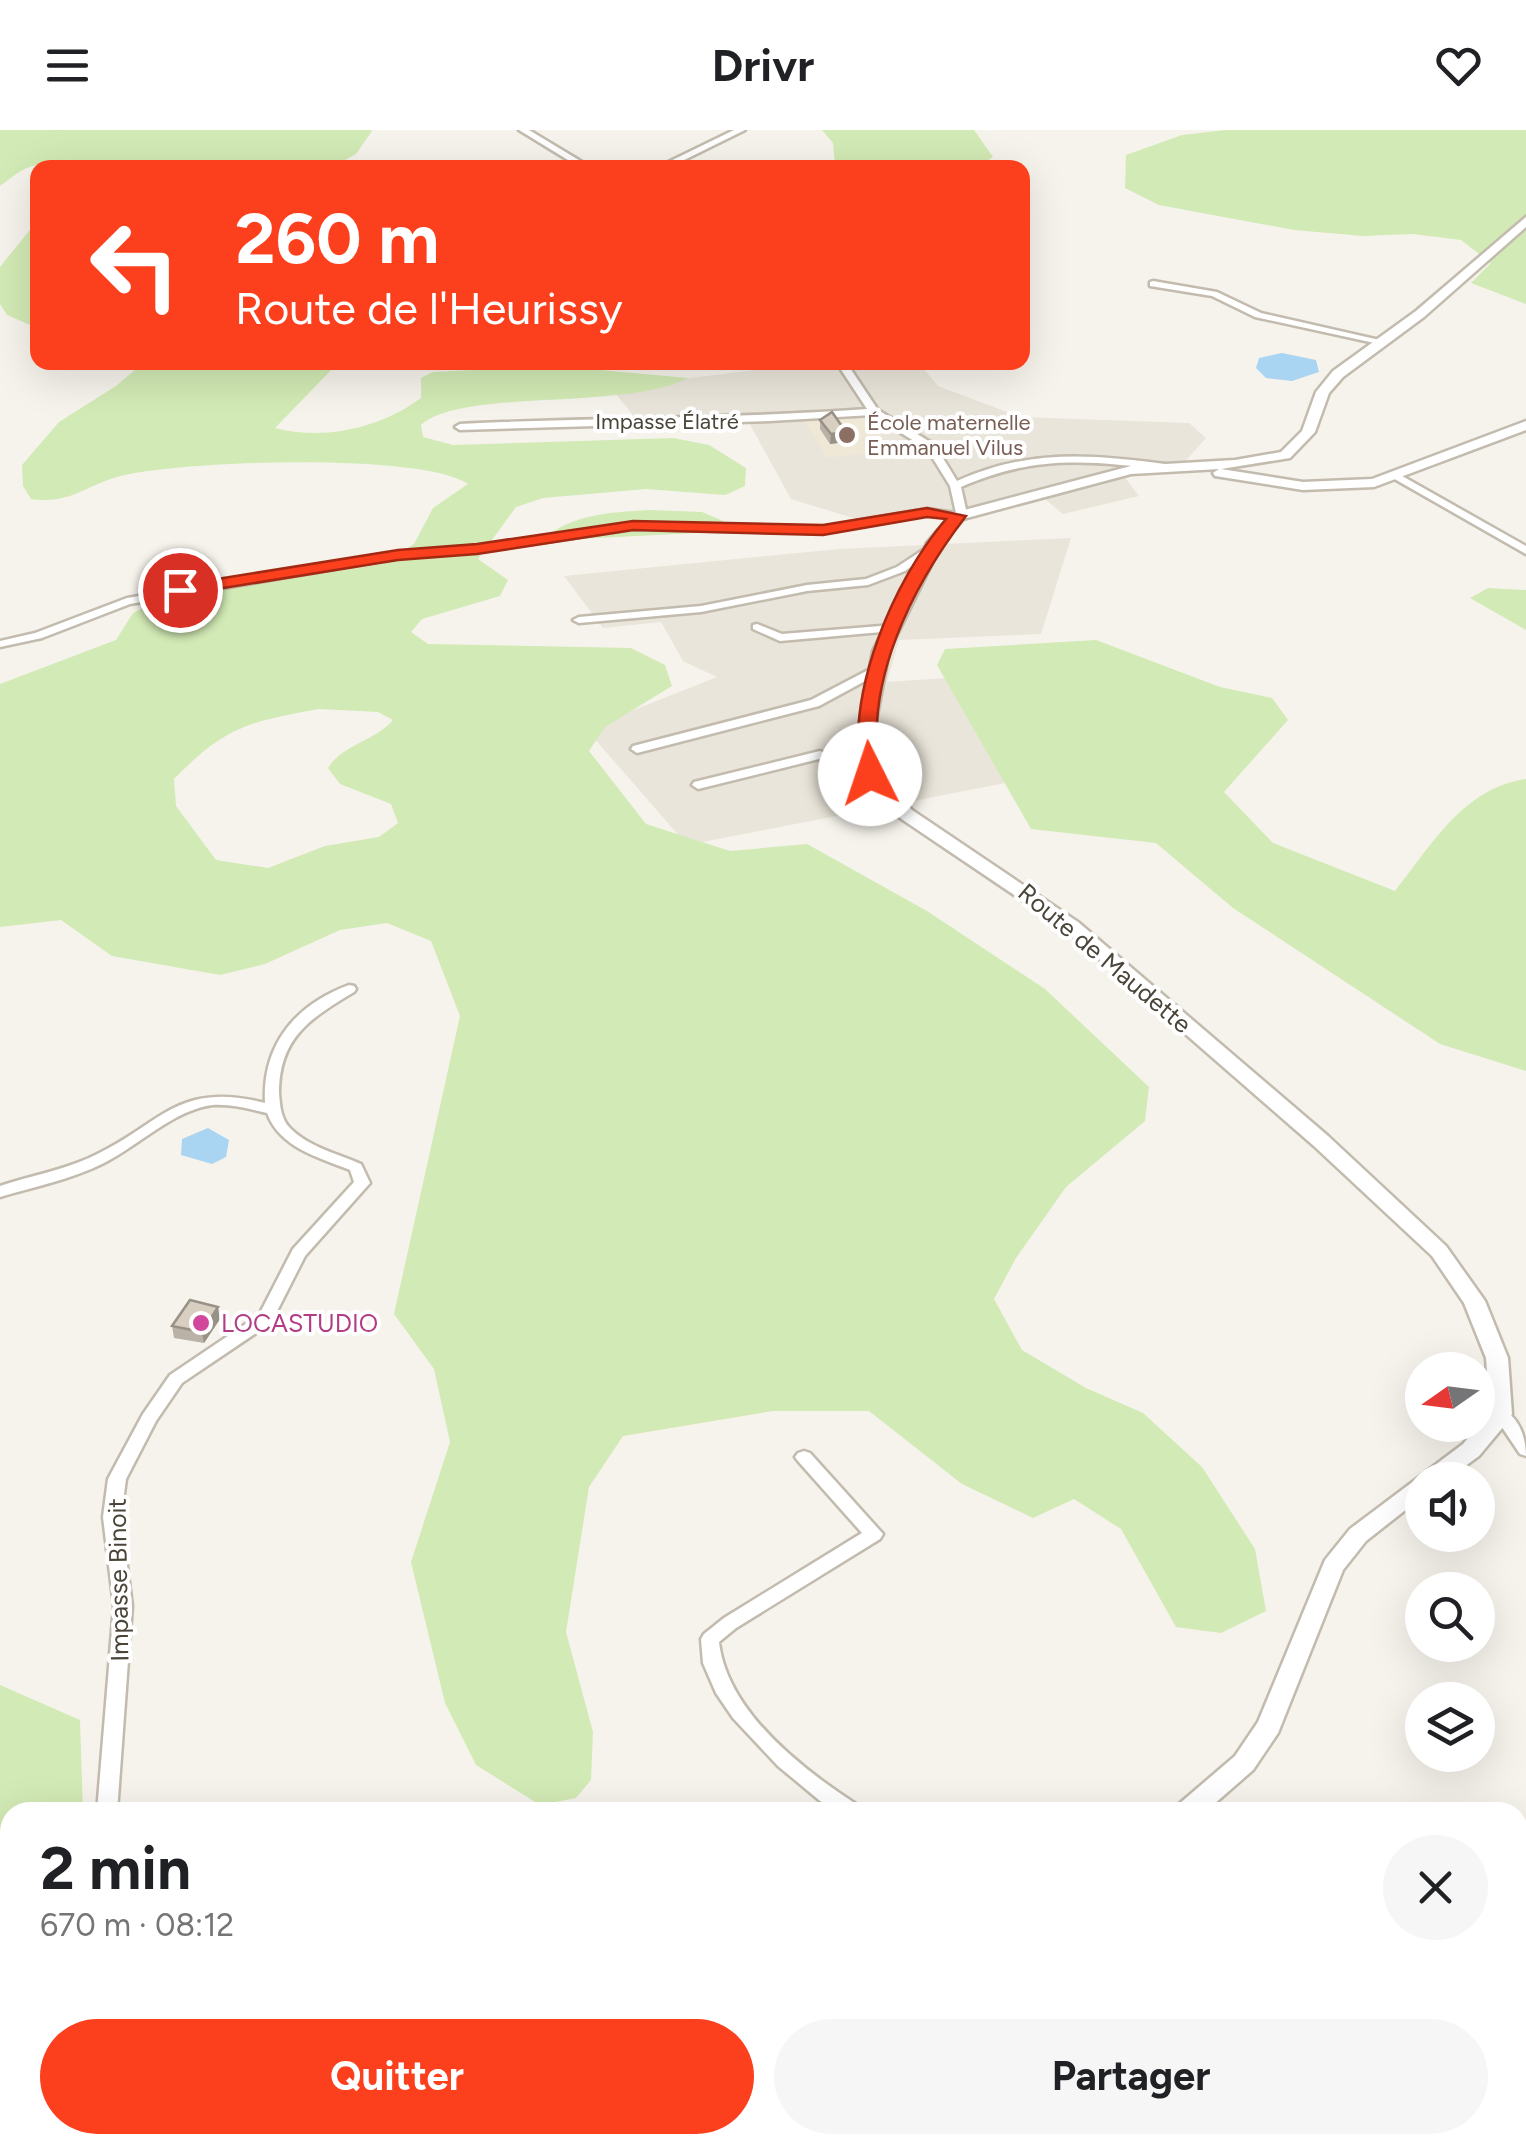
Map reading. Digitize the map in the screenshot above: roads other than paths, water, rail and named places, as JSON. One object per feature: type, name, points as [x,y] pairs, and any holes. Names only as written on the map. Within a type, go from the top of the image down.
[{"type":"street","points":[[523,130],[574,160]]},
{"type":"street","points":[[677,160],[740,130]]},
{"type":"street","points":[[955,486],[1005,464],[1046,456],[1193,467],[1251,462],[1294,450],[1308,432],[1323,392],[1526,221]]},
{"type":"street","points":[[1153,284],[1214,294],[1258,316],[1379,341]]},
{"type":"street","points":[[846,370],[874,412],[922,438],[955,486],[960,515]]},
{"type":"street","name":"Impasse Élatré","points":[[460,426],[575,420],[751,422],[874,412]]},
{"type":"street","points":[[1193,467],[1266,482],[1331,488],[1394,475],[1522,430]]},
{"type":"street","points":[[0,644],[38,636],[126,600],[398,555],[477,549],[633,526],[823,530],[927,512],[960,515],[1092,479],[1165,467]]},
{"type":"street","points":[[1394,475],[1526,551]]},
{"type":"street","points":[[870,774],[864,742],[874,671],[932,548],[960,515]]},
{"type":"street","points":[[578,620],[645,611],[701,610],[806,588],[868,582],[901,569],[932,548]]},
{"type":"street","points":[[757,627],[780,638],[892,628]]},
{"type":"street","points":[[637,749],[814,703],[874,671]]},
{"type":"street","points":[[698,785],[820,755],[870,774]]},
{"type":"street","name":"Route de Maudette","points":[[870,774],[885,794],[942,842],[1008,878],[1072,926],[1321,1142],[1439,1251],[1474,1302],[1497,1358],[1501,1414]]},
{"type":"street","points":[[0,1192],[102,1158],[200,1100],[236,1098],[272,1110],[272,1069],[283,1038],[304,1016],[349,989]]},
{"type":"street","name":"Impasse Binoit","points":[[108,1802],[122,1606],[112,1517],[117,1479],[149,1418],[176,1379],[266,1319],[300,1253],[362,1183],[356,1167],[293,1138],[281,1128],[272,1110]]},
{"type":"street","points":[[1455,1462],[1471,1450],[1501,1414],[1526,1450]]},
{"type":"street","points":[[804,1457],[874,1534],[730,1623],[710,1639],[708,1655],[716,1676],[758,1736],[840,1802]]},
{"type":"street","points":[[1199,1802],[1244,1763],[1269,1726],[1291,1680],[1333,1566],[1358,1534],[1405,1498]]},
{"type":"water","points":[[1282,353],[1316,360],[1319,372],[1292,381],[1266,378],[1256,368],[1259,358]]},
{"type":"water","points":[[208,1128],[229,1140],[226,1157],[212,1164],[181,1155],[182,1139]]},
{"type":"place","name":"École maternelle Emmanuel Vilus","points":[[847,435]]},
{"type":"place","name":"LOCASTUDIO","points":[[201,1323]]}]
